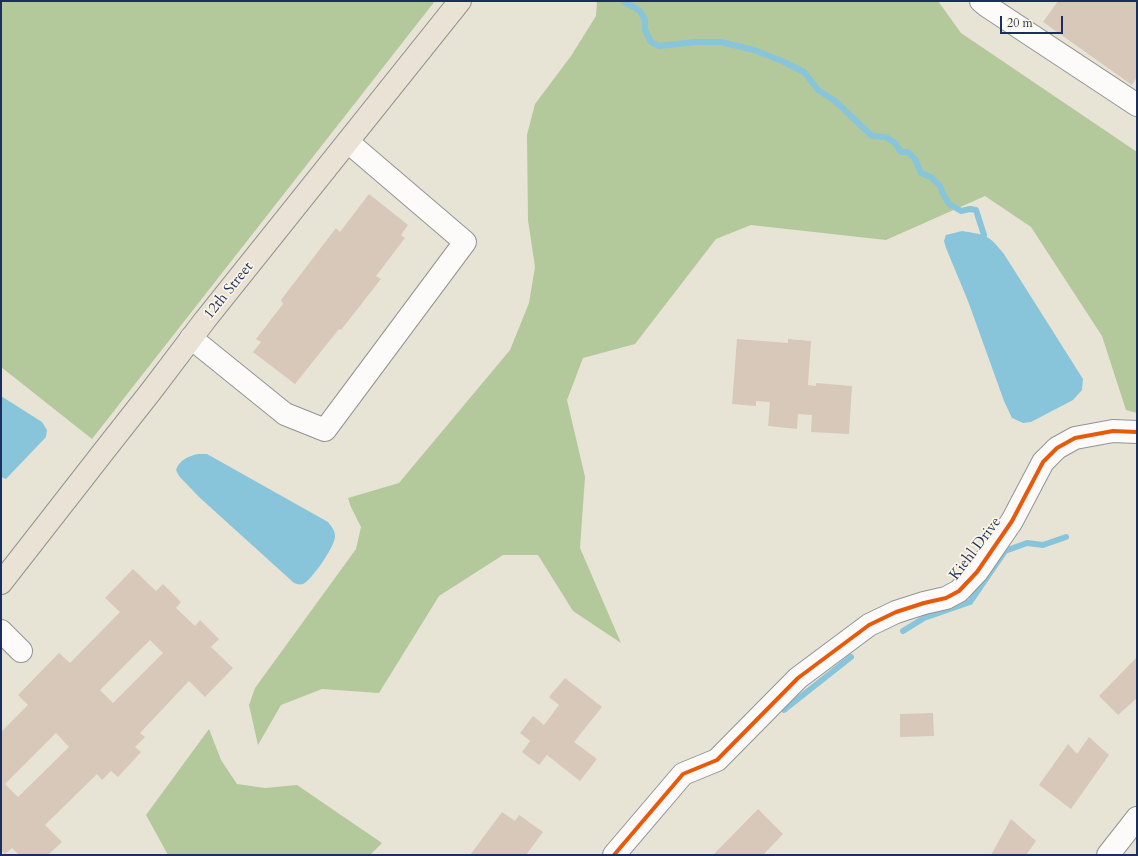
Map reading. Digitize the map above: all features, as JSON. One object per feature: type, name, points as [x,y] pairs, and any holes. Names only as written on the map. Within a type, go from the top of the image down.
[{"type":"main road","name":"12th Street","points":[[1,583],[192,338],[460,1]]},
{"type":"street","points":[[981,1],[986,6],[1137,105]]},
{"type":"street","points":[[192,338],[285,414],[325,430],[465,242],[348,142]]},
{"type":"street","name":"Kiehl Drive","points":[[614,855],[683,774],[717,760],[798,678],[869,625],[896,612],[946,598],[959,592],[977,572],[1012,521],[1043,462],[1057,448],[1075,438],[1113,431],[1137,432]]},
{"type":"street","points":[[1,632],[21,651]]},
{"type":"street","points":[[1117,852],[1137,818]]},
{"type":"green space","points":[[1,1],[435,1],[92,439],[1,367]]},
{"type":"green space","points":[[597,1],[938,1],[961,33],[1137,152],[1137,413],[1126,410],[1102,336],[1031,227],[985,196],[886,240],[751,225],[716,239],[635,344],[583,358],[567,400],[585,477],[580,548],[621,643],[573,611],[538,555],[503,555],[439,596],[379,693],[322,689],[281,705],[258,745],[249,705],[255,688],[356,549],[361,527],[348,498],[399,483],[510,350],[529,303],[535,267],[528,220],[527,135],[535,104],[571,56],[596,16]]},
{"type":"green space","points":[[209,729],[221,760],[237,784],[265,788],[297,785],[382,843],[370,855],[168,855],[146,815]]},
{"type":"water","points":[[962,231],[986,236],[1004,254],[1083,379],[1082,390],[1073,400],[1031,422],[1023,423],[1012,418],[1004,401],[968,301],[946,248],[944,241],[946,235]]},
{"type":"water","points":[[1,396],[42,422],[47,430],[46,437],[6,479],[1,477]]},
{"type":"water","points":[[198,454],[207,454],[328,522],[333,528],[335,536],[332,547],[307,581],[303,584],[294,583],[199,497],[179,476],[176,470],[179,464],[188,457]]},
{"type":"building","points":[[1058,1],[1137,1],[1137,77],[1132,85],[1043,22]]},
{"type":"building","points":[[369,194],[408,225],[401,235],[405,238],[376,276],[381,279],[341,330],[339,329],[295,384],[253,352],[261,342],[256,339],[283,304],[281,300],[336,228],[340,232]]},
{"type":"building","points":[[737,339],[788,343],[788,339],[811,341],[808,385],[816,386],[816,383],[852,386],[849,434],[811,432],[812,415],[798,414],[797,429],[768,426],[770,402],[756,401],[756,406],[732,404]]},
{"type":"building","points":[[133,569],[156,591],[163,584],[181,602],[176,608],[195,626],[200,620],[219,639],[211,647],[233,668],[205,697],[189,681],[140,733],[145,737],[135,747],[141,752],[118,777],[111,771],[102,780],[97,774],[45,825],[62,842],[48,855],[19,855],[12,848],[5,854],[1,850],[1,732],[28,705],[18,695],[59,653],[70,663],[120,612],[105,598]],"holes":[[[150,640],[163,653],[113,703],[100,690]],[[56,733],[69,747],[18,797],[5,784]]]},
{"type":"building","points":[[1137,657],[1137,698],[1118,715],[1099,696]]},
{"type":"building","points":[[565,678],[602,707],[574,742],[597,759],[580,781],[547,755],[539,765],[522,752],[530,741],[520,733],[533,716],[544,725],[559,705],[549,697]]},
{"type":"building","points":[[933,713],[934,736],[900,737],[900,714]]},
{"type":"building","points":[[1089,737],[1109,755],[1071,809],[1039,785],[1068,744],[1077,754]]},
{"type":"building","points":[[758,809],[783,834],[763,855],[713,855]]},
{"type":"building","points":[[502,812],[515,821],[519,815],[543,832],[526,855],[470,855]]},
{"type":"building","points":[[1011,819],[1036,841],[1026,855],[991,855]]},
{"type":"waterway","points":[[623,1],[640,11],[645,20],[645,30],[651,42],[659,46],[695,42],[721,42],[754,50],[782,61],[804,72],[818,90],[835,101],[872,136],[886,137],[895,143],[901,152],[908,152],[915,159],[921,173],[931,177],[940,186],[949,204],[961,211],[970,209],[976,210],[984,235]]},
{"type":"waterway","points":[[903,631],[924,618],[970,602],[1005,551],[1027,543],[1043,545],[1066,537]]},
{"type":"waterway","points":[[784,710],[851,657]]},
{"type":"cycle path","points":[[614,855],[683,774],[717,760],[798,678],[869,625],[896,612],[946,598],[959,591],[977,572],[1012,521],[1043,462],[1057,448],[1075,438],[1113,431],[1137,432]]}]
